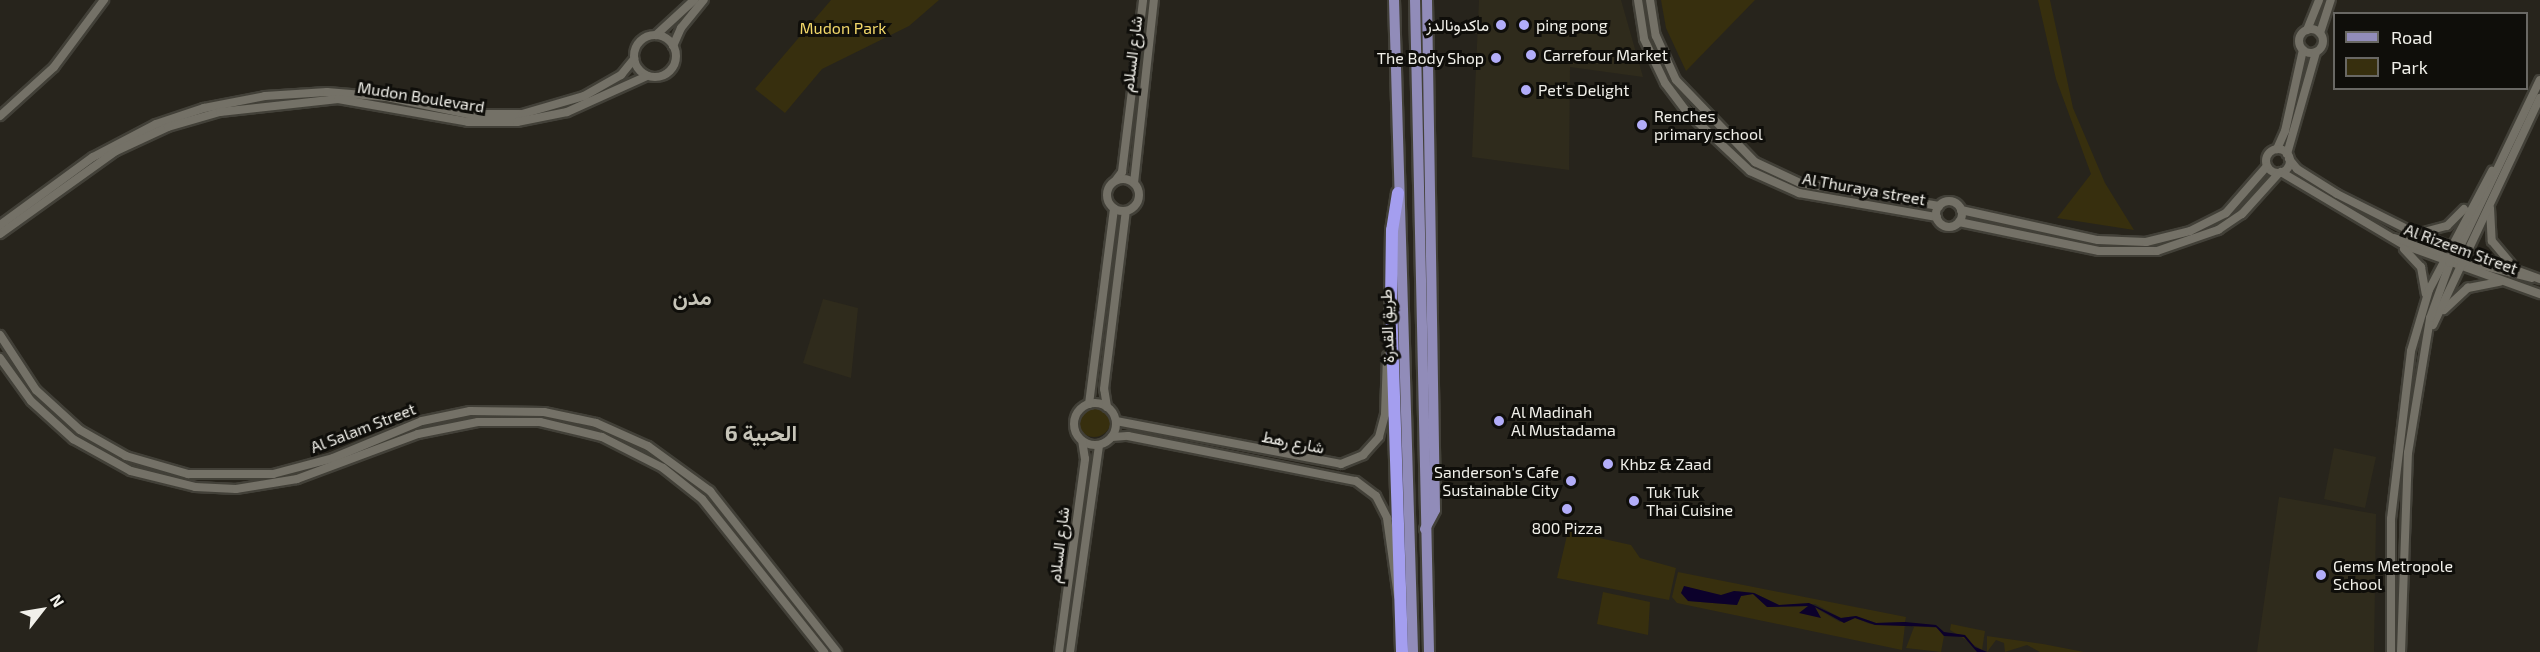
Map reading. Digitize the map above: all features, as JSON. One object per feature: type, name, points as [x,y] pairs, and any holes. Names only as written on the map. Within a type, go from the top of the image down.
[{"type":"highway","points":[[1398,193],[1392,230],[1391,323],[1402,652]]},
{"type":"main road","name":"طريق القدرة","points":[[1394,0],[1413,652]]},
{"type":"main road","name":"طريق القدرة","points":[[1415,0],[1429,652]]},
{"type":"main road","points":[[1425,529],[1435,510],[1426,28],[1429,0]]},
{"type":"street","points":[[0,116],[54,67],[104,0]]},
{"type":"street","points":[[694,0],[656,35],[637,44],[634,59],[647,76],[661,77],[672,68],[673,46],[681,28],[704,0]]},
{"type":"street","name":"شارع السلام","points":[[1116,180],[1122,172],[1143,0]]},
{"type":"street","name":"شارع السلام","points":[[1134,183],[1154,0]]},
{"type":"street","name":"Al Thuraya street","points":[[1638,0],[1644,39],[1665,83],[1688,113],[1750,171],[1799,193],[1937,218]]},
{"type":"street","name":"Al Thuraya street","points":[[1650,0],[1656,36],[1676,80],[1755,162],[1800,183],[1939,206]]},
{"type":"street","points":[[2319,0],[2307,30],[2300,40],[2303,50],[2285,131],[2277,149],[2267,155],[2267,166],[2226,213],[2190,231],[2146,242],[2098,240],[1961,210],[1951,201],[1939,206],[1937,218],[1945,226],[1959,222],[2099,251],[2157,251],[2218,230],[2242,214],[2280,173],[2288,157],[2316,52],[2323,43],[2320,33],[2331,0]]},
{"type":"street","points":[[2307,30],[2320,33]]},
{"type":"street","points":[[656,35],[673,46]]},
{"type":"street","points":[[2303,50],[2316,52]]},
{"type":"street","name":"Mudon Boulevard","points":[[0,225],[93,157],[156,124],[204,108],[265,96],[327,92],[387,97],[468,114],[522,114],[584,96],[621,75],[634,59]]},
{"type":"street","name":"Mudon Boulevard","points":[[0,234],[116,151],[168,127],[220,112],[338,99],[468,122],[517,122],[579,107],[631,79],[647,76]]},
{"type":"street","points":[[2401,652],[2404,492],[2428,336],[2454,257],[2492,171],[2540,80]]},
{"type":"street","points":[[2391,652],[2394,479],[2410,351],[2426,298],[2491,202],[2540,98]]},
{"type":"street","name":"Al Rizeem Street","points":[[2277,149],[2337,194],[2417,234],[2454,257],[2507,282],[2540,294]]},
{"type":"street","name":"Al Rizeem Street","points":[[2267,166],[2390,238]]},
{"type":"street","points":[[2417,234],[2455,220],[2479,182],[2492,171]]},
{"type":"street","points":[[1116,180],[1134,183],[1138,201],[1126,211],[1104,389],[1107,407],[1116,421],[1112,437],[1100,445],[1082,441],[1076,433],[1075,418],[1089,404],[1114,209],[1106,194],[1116,180]]},
{"type":"street","points":[[2316,193],[2321,184]]},
{"type":"street","points":[[2331,202],[2337,194]]},
{"type":"street","points":[[2491,202],[2492,242],[2518,270]]},
{"type":"street","points":[[1114,209],[1126,211]]},
{"type":"street","points":[[1959,222],[1961,210]]},
{"type":"street","points":[[2390,238],[2519,277],[2539,278]]},
{"type":"street","points":[[2390,238],[2418,261],[2426,298]]},
{"type":"street","name":"Al Rizeem Street","points":[[2454,257],[2518,270],[2539,278]]},
{"type":"street","points":[[2428,336],[2446,306],[2462,291],[2482,284],[2507,282]]},
{"type":"street","name":"شارع رهط","points":[[1116,421],[1328,464],[1352,461],[1372,447],[1384,426],[1391,323]]},
{"type":"street","name":"Al Salam Street","points":[[0,335],[23,374],[65,418],[111,449],[153,466],[210,477],[252,476],[301,467],[422,421],[498,409],[568,416],[623,434],[673,461],[710,491],[837,652]]},
{"type":"street","name":"Al Salam Street","points":[[0,358],[31,401],[73,439],[154,478],[236,489],[297,480],[339,467],[418,434],[478,422],[540,422],[602,437],[663,468],[702,499],[824,652]]},
{"type":"street","points":[[1089,404],[1107,407]]},
{"type":"street","name":"شارع رهط","points":[[1112,437],[1128,436],[1361,484],[1376,496],[1387,518],[1392,578],[1400,600]]},
{"type":"street","name":"شارع السلام","points":[[1059,652],[1085,459],[1082,441]]},
{"type":"street","name":"شارع السلام","points":[[1070,652],[1100,445]]},
{"type":"street","points":[[339,467],[356,456],[356,448]]},
{"type":"shaded area","points":[[1479,0],[1621,0],[1643,77],[1570,67],[1569,170],[1472,157]]},
{"type":"shaded area","points":[[823,299],[858,308],[851,378],[803,363]]},
{"type":"shaded area","points":[[2334,448],[2376,457],[2365,508],[2324,499]]},
{"type":"shaded area","name":"Gems Metropole School","points":[[2279,497],[2376,514],[2374,652],[2257,652]]},
{"type":"shaded area","points":[[1684,586],[1721,595],[1734,591],[1754,593],[1779,605],[1809,603],[1841,618],[1856,616],[1876,623],[1905,622],[1936,625],[1944,632],[1965,635],[1975,647],[1987,652],[1977,652],[1964,637],[1944,636],[1936,627],[1875,625],[1855,618],[1844,623],[1815,607],[1821,618],[1799,613],[1808,606],[1767,607],[1753,594],[1741,596],[1737,605],[1688,601],[1681,593]]},
{"type":"green space","name":"Mudon Park","points":[[831,0],[939,0],[909,26],[822,69],[785,113],[755,89]]},
{"type":"green space","points":[[1661,0],[1755,0],[1686,71],[1666,28]]},
{"type":"green space","points":[[2038,0],[2050,0],[2073,108],[2105,183],[2134,230],[2057,218],[2091,174],[2056,79]]},
{"type":"green space","points":[[1094,403],[1106,408],[1111,420],[1106,432],[1094,437],[1082,432],[1077,420],[1082,408]]},
{"type":"green space","points":[[1568,531],[1631,545],[1640,558],[1676,568],[1669,600],[1557,578]]},
{"type":"green space","points":[[1678,572],[1906,617],[1905,622],[1876,623],[1856,616],[1841,618],[1815,604],[1779,605],[1754,593],[1738,591],[1724,596],[1692,591],[1688,601],[1737,605],[1741,596],[1753,594],[1768,607],[1812,606],[1840,622],[1855,618],[1870,624],[1905,625],[1902,650],[1677,603],[1672,597]]},
{"type":"green space","points":[[1603,592],[1650,602],[1648,635],[1597,624]]},
{"type":"green space","points":[[1951,624],[1985,631],[1982,650],[1950,630]]},
{"type":"green space","points":[[1909,625],[1938,628],[1944,636],[1941,652],[1906,648],[1914,627]]},
{"type":"green space","points":[[1987,636],[2084,652],[2040,652],[2027,645],[2005,652],[2004,643],[1996,640],[1987,652]]},
{"type":"place","name":"ماكدونالدز","points":[[1501,25]]},
{"type":"place","name":"ping pong","points":[[1524,25]]},
{"type":"place","name":"Carrefour Market","points":[[1531,55]]},
{"type":"place","name":"The Body Shop","points":[[1496,58]]},
{"type":"place","name":"Pet's Delight","points":[[1526,90]]},
{"type":"place","name":"Renches primary school","points":[[1642,125]]},
{"type":"place","name":"Al Madinah Al Mustadama","points":[[1499,421]]},
{"type":"place","name":"Khbz & Zaad","points":[[1608,464]]},
{"type":"place","name":"Sanderson's Cafe Sustainable City","points":[[1571,481]]},
{"type":"place","name":"Tuk Tuk Thai Cuisine","points":[[1634,501]]},
{"type":"place","name":"800 Pizza","points":[[1567,509]]},
{"type":"place","name":"Gems Metropole School","points":[[2321,575]]},
{"type":"district","name":"مدن","points":[[692,297]]},
{"type":"district","name":"الحبية 6","points":[[761,433]]}]
